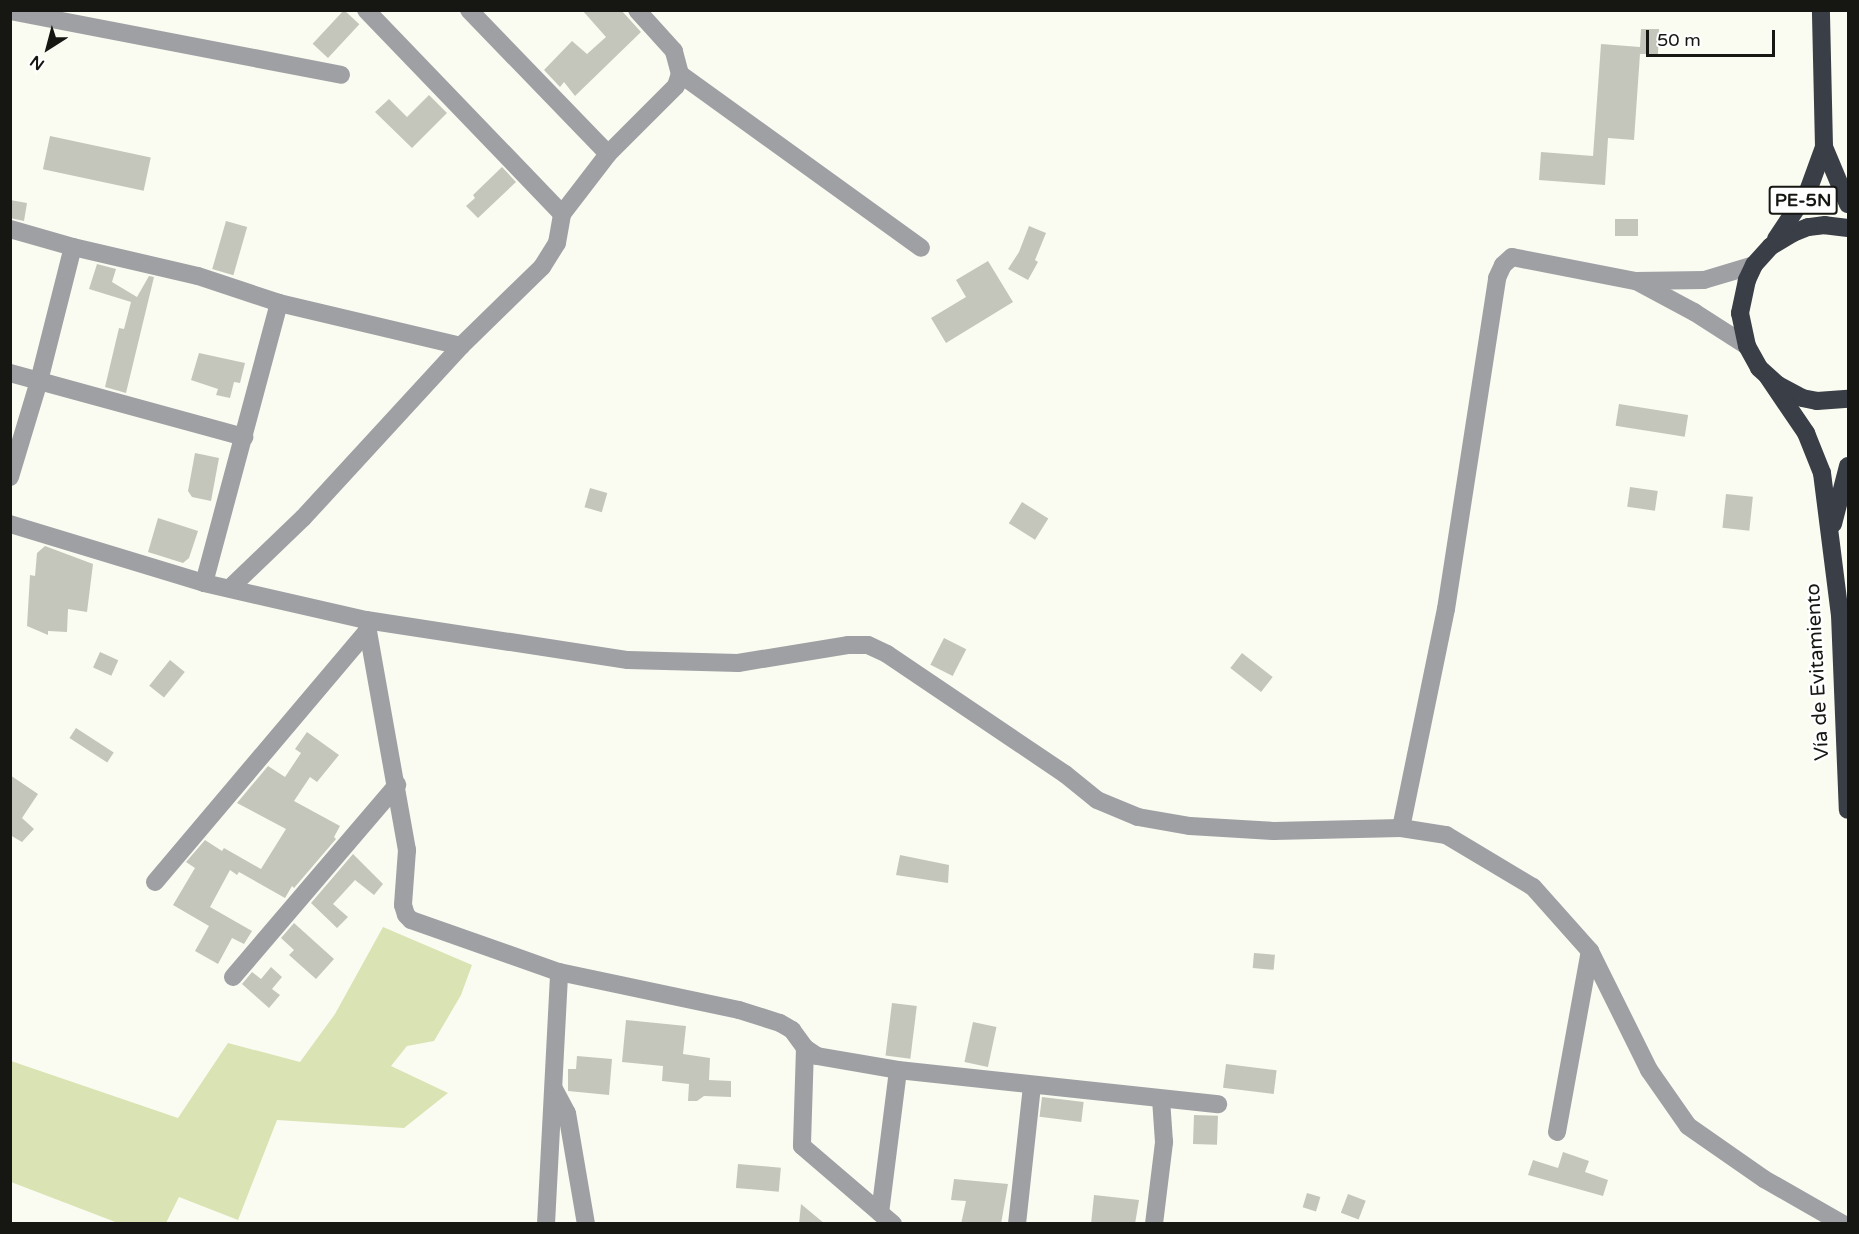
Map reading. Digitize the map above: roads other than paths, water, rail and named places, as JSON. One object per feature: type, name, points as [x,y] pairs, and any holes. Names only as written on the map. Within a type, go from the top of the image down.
[{"type":"highway","name":"PE-5N","points":[[1771,246],[1808,191],[1824,147],[1821,10]]},
{"type":"highway","name":"PE-5N","points":[[1824,147],[1848,204]]},
{"type":"highway","points":[[1747,346],[1742,330],[1742,296],[1754,265],[1771,246],[1808,227],[1825,225],[1848,228]]},
{"type":"highway","name":"Vía de Evitamiento","points":[[1747,346],[1806,433],[1822,473],[1840,615],[1848,810]]},
{"type":"highway","points":[[1768,377],[1803,398],[1832,402],[1848,399]]},
{"type":"highway","name":"Vía de Evitamiento","points":[[1831,531],[1848,466]]},
{"type":"street","points":[[366,10],[562,214]]},
{"type":"street","points":[[469,10],[608,154]]},
{"type":"street","points":[[230,588],[303,518],[461,346],[550,257],[557,243],[562,214],[608,154],[676,86],[680,74],[674,51],[637,10]]},
{"type":"street","points":[[10,11],[341,75]]},
{"type":"street","points":[[680,74],[921,248]]},
{"type":"street","points":[[10,229],[73,247],[198,276],[279,303],[461,346]]},
{"type":"street","points":[[10,477],[39,381],[73,247]]},
{"type":"street","points":[[1401,828],[1446,609],[1497,278],[1503,266],[1512,257],[1636,281],[1704,280],[1754,265]]},
{"type":"street","points":[[1636,281],[1694,312],[1747,346]]},
{"type":"street","points":[[204,583],[279,303]]},
{"type":"street","points":[[10,373],[244,437]]},
{"type":"street","points":[[10,524],[204,583],[367,626],[628,660],[738,663],[848,645],[868,645],[897,661],[1065,774],[1097,800],[1138,817],[1190,826],[1274,831],[1401,828],[1446,835],[1533,887],[1590,951],[1649,1070],[1688,1126],[1764,1179],[1843,1224]]},
{"type":"street","points":[[367,626],[407,850],[403,905],[406,915],[411,920],[559,972],[739,1010],[780,1023],[792,1030],[805,1048],[817,1056],[898,1070],[1218,1104]]},
{"type":"street","points":[[155,882],[367,626]]},
{"type":"street","points":[[233,976],[397,785]]},
{"type":"street","points":[[1557,1131],[1590,951]]},
{"type":"street","points":[[546,1224],[559,972]]},
{"type":"street","points":[[805,1048],[802,1146],[886,1218]]},
{"type":"street","points":[[886,1218],[898,1070]]},
{"type":"street","points":[[1017,1224],[1032,1086]]},
{"type":"street","points":[[553,1087],[567,1113],[586,1224]]},
{"type":"street","points":[[1154,1224],[1164,1142],[1161,1099]]}]
